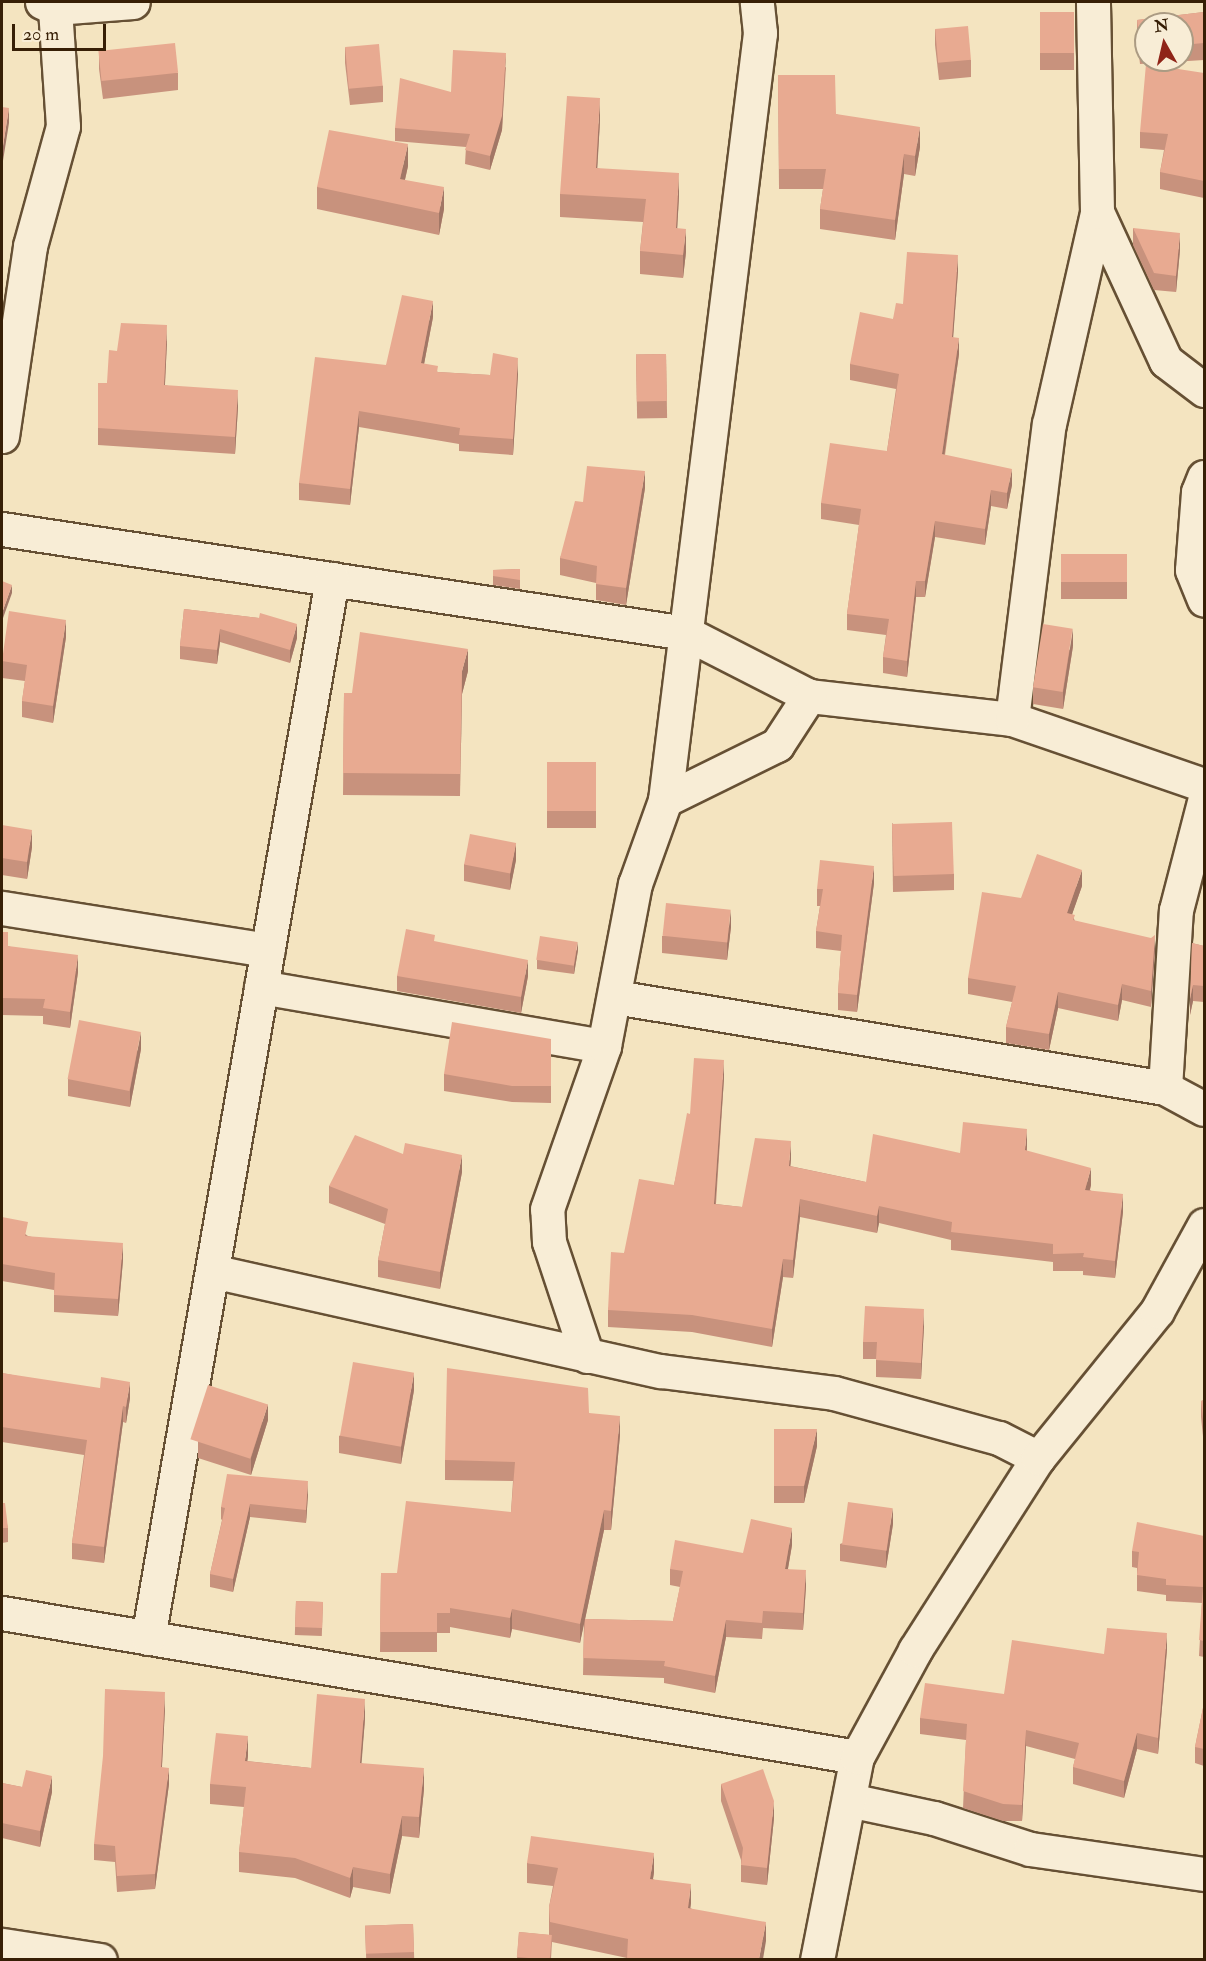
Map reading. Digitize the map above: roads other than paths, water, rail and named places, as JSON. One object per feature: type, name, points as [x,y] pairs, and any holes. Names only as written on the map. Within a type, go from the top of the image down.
[{"type":"street","points":[[2,436],[30,246],[63,126],[49,5],[133,2]]},
{"type":"street","points":[[587,1356],[549,1242],[547,1209],[604,1046],[635,884],[666,800],[760,33],[758,2]]},
{"type":"street","points":[[1012,719],[1049,424],[1098,212],[1093,2]]},
{"type":"street","points":[[1098,212],[1166,361],[1204,390]]},
{"type":"street","points":[[1204,477],[1198,492],[1192,570],[1204,600]]},
{"type":"street","points":[[2,529],[686,633],[809,696],[1012,719],[1204,785]]},
{"type":"street","points":[[148,1638],[332,579]]},
{"type":"street","points":[[666,800],[777,745],[809,696]]},
{"type":"street","points":[[1165,1088],[1176,910],[1204,802]]},
{"type":"street","points":[[2,908],[268,950]]},
{"type":"street","points":[[261,987],[604,1046]]},
{"type":"street","points":[[615,997],[1165,1088],[1204,1109]]},
{"type":"street","points":[[817,1959],[857,1757],[915,1650],[1038,1458],[1157,1311],[1204,1225]]},
{"type":"street","points":[[212,1271],[661,1371],[834,1393],[999,1438],[1038,1458]]},
{"type":"street","points":[[2,1613],[857,1757]]},
{"type":"street","points":[[849,1800],[934,1818],[1029,1849],[1204,1874]]},
{"type":"street","points":[[2,1945],[98,1959]]}]
